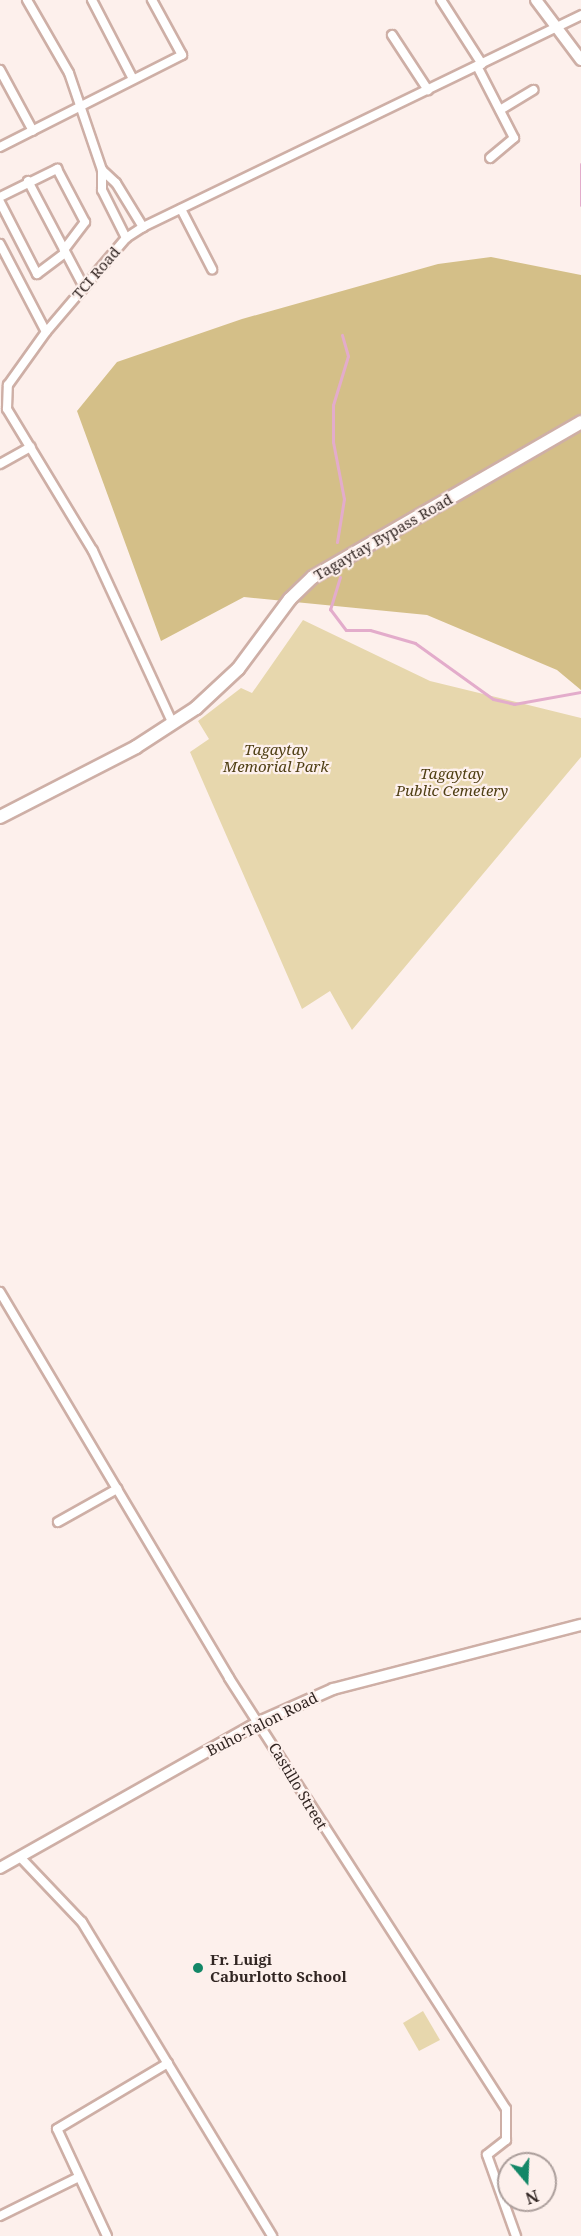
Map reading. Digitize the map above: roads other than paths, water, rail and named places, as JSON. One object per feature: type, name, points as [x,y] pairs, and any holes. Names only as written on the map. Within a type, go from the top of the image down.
[{"type":"main road","name":"Tagaytay Bypass Road","points":[[0,817],[173,724],[226,681],[313,577],[581,422]]},
{"type":"street","points":[[27,0],[69,72],[102,170],[102,190],[126,238]]},
{"type":"street","points":[[92,0],[134,80]]},
{"type":"street","points":[[0,147],[182,55],[152,0]]},
{"type":"street","points":[[441,0],[480,65],[514,138],[490,158]]},
{"type":"street","points":[[536,0],[581,60]]},
{"type":"street","name":"TCI Road","points":[[173,724],[93,551],[4,399],[8,385],[46,332],[84,287],[126,238],[143,227],[581,15]]},
{"type":"street","points":[[392,35],[428,90]]},
{"type":"street","points":[[0,70],[33,131]]},
{"type":"street","points":[[500,110],[533,90]]},
{"type":"street","points":[[0,197],[28,181],[57,169],[66,180],[84,225],[65,251],[37,274],[0,202]]},
{"type":"street","points":[[102,170],[116,183],[143,227]]},
{"type":"street","points":[[28,181],[84,287]]},
{"type":"street","points":[[181,209],[212,269]]},
{"type":"street","points":[[0,244],[46,332]]},
{"type":"street","points":[[0,464],[31,447]]},
{"type":"street","name":"Castillo Street","points":[[0,1292],[117,1489],[369,1902],[506,2109],[506,2140],[487,2155],[516,2236]]},
{"type":"street","points":[[58,1522],[117,1489]]},
{"type":"street","name":"Buho-Talon Road","points":[[0,1868],[259,1722],[333,1689],[581,1625]]},
{"type":"street","points":[[20,1857],[82,1922],[272,2236]]},
{"type":"street","points":[[107,2236],[77,2178],[57,2129],[168,2064]]},
{"type":"street","points":[[0,2216],[77,2178]]},
{"type":"waterway","points":[[581,164],[581,205]]},
{"type":"waterway","points":[[337,542],[344,499],[333,442],[333,405],[348,356],[342,335]]},
{"type":"waterway","points":[[340,577],[330,609],[346,630],[370,630],[415,643],[493,699],[514,704],[581,692]]},
{"type":"place","name":"Fr. Luigi Caburlotto School","points":[[198,1968]]},
{"type":"park label","name":"Tagaytay Memorial Park","points":[[276,758]]},
{"type":"park label","name":"Tagaytay Public Cemetery","points":[[452,782]]}]
